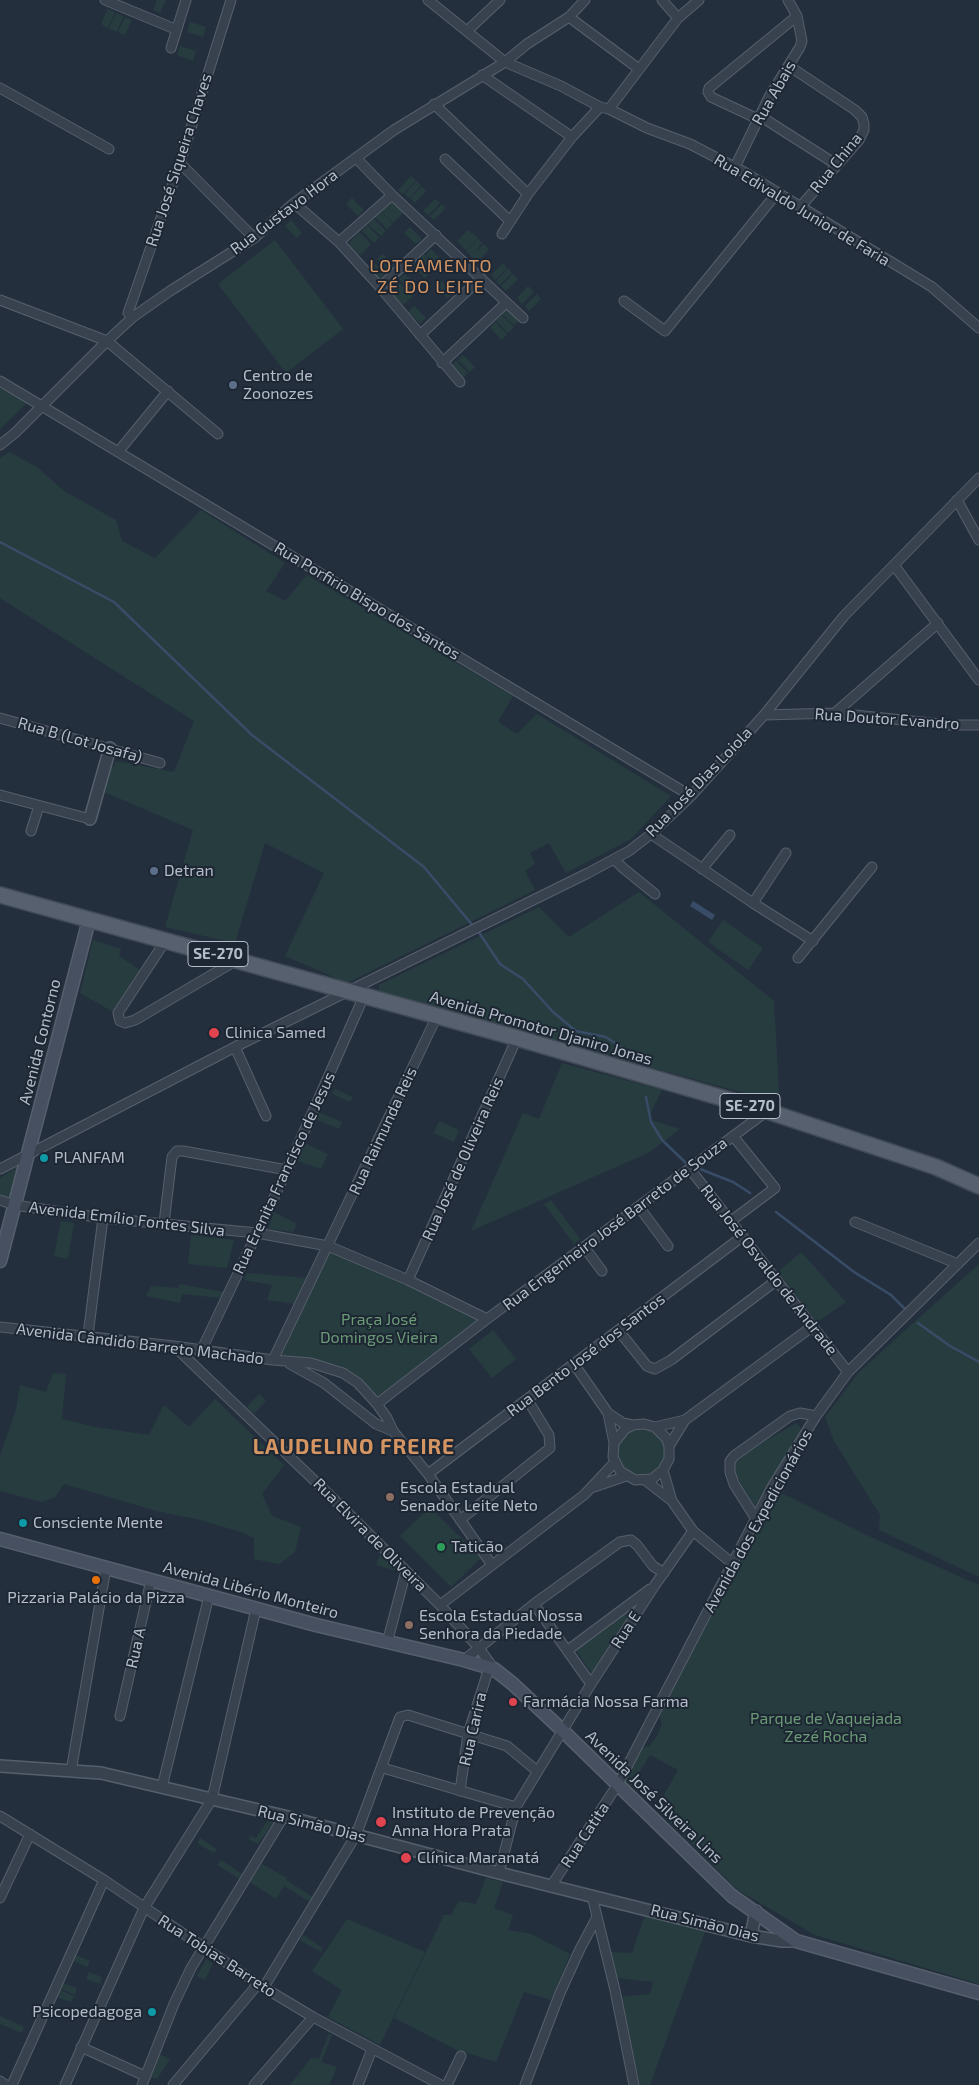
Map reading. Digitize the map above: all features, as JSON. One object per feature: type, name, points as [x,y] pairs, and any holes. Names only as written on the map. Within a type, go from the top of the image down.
[{"type":"main road","name":"SE-270","points":[[0,895],[89,920]]},
{"type":"main road","name":"Avenida Promotor Djaniro Jonas","points":[[89,920],[518,1038],[767,1111],[936,1167],[979,1186]]},
{"type":"main road","name":"Avenida Contorno","points":[[0,1261],[89,920]]},
{"type":"main road","name":"Avenida Libério Monteiro","points":[[0,1539],[256,1609],[387,1643],[464,1660],[491,1669]]},
{"type":"main road","name":"Avenida José Silveira Lins","points":[[491,1669],[513,1684],[563,1731],[732,1896],[756,1911],[796,1941]]},
{"type":"main road","points":[[796,1941],[979,1993]]},
{"type":"street","points":[[105,0],[175,29]]},
{"type":"street","points":[[171,48],[175,29],[186,0]]},
{"type":"street","name":"Rua José Siqueira Chaves","points":[[133,318],[128,313],[180,163],[231,0]]},
{"type":"street","name":"Rua Edivaldo Junior de Faria","points":[[428,0],[505,62],[561,86],[647,128],[690,144],[735,167],[932,287],[979,328]]},
{"type":"street","points":[[467,31],[500,0]]},
{"type":"street","name":"Rua Gustavo Hora","points":[[0,446],[133,318],[170,291],[254,238],[294,203],[394,130],[505,62],[527,44],[569,17],[585,0]]},
{"type":"street","points":[[662,0],[678,18]]},
{"type":"street","points":[[502,234],[528,194],[572,137],[604,108],[639,69],[678,18],[699,0]]},
{"type":"street","name":"Rua Abais","points":[[735,167],[769,97],[802,41],[797,16],[788,0]]},
{"type":"street","points":[[797,16],[709,88],[708,92],[711,97],[759,117],[837,165]]},
{"type":"street","points":[[569,17],[639,69]]},
{"type":"street","name":"Rua China","points":[[789,66],[844,101],[862,117],[864,130],[859,140],[801,206]]},
{"type":"street","points":[[482,75],[572,137]]},
{"type":"street","points":[[0,88],[109,149]]},
{"type":"street","points":[[434,104],[528,194]]},
{"type":"street","points":[[356,158],[392,195],[523,318]]},
{"type":"street","points":[[445,159],[510,221]]},
{"type":"street","points":[[180,163],[254,238]]},
{"type":"street","points":[[624,301],[665,331],[777,193]]},
{"type":"street","points":[[340,242],[392,195]]},
{"type":"street","points":[[294,203],[340,242],[460,382]]},
{"type":"street","points":[[380,287],[436,235]]},
{"type":"street","points":[[420,335],[481,278]]},
{"type":"street","points":[[0,300],[107,341],[218,434]]},
{"type":"street","points":[[442,363],[506,302]]},
{"type":"street","name":"Rua Porfirio Bispo dos Santos","points":[[0,382],[691,796]]},
{"type":"street","points":[[118,452],[168,391]]},
{"type":"street","name":"Rua José Dias Loiola","points":[[0,1169],[234,1047],[466,934],[629,851],[651,834],[691,796],[764,715],[844,616],[979,478]]},
{"type":"street","points":[[957,500],[979,540]]},
{"type":"street","points":[[894,565],[979,680]]},
{"type":"street","points":[[835,713],[938,623]]},
{"type":"street","name":"Rua Doutor Evandro","points":[[764,715],[835,713],[950,725],[979,725]]},
{"type":"street","name":"Rua B (Lot Josafa)","points":[[0,718],[160,762]]},
{"type":"street","points":[[0,795],[90,819],[110,748]]},
{"type":"street","points":[[31,830],[39,806]]},
{"type":"street","points":[[651,834],[813,941]]},
{"type":"street","points":[[702,869],[730,835]]},
{"type":"street","points":[[753,903],[786,853]]},
{"type":"street","points":[[614,859],[655,894]]},
{"type":"street","points":[[798,958],[872,868]]},
{"type":"street","points":[[166,940],[118,1013],[120,1021],[125,1023],[135,1020],[237,960]]},
{"type":"street","name":"Rua Erenita Francisco de Jesus","points":[[202,1349],[287,1170],[364,996]]},
{"type":"street","name":"Rua Raimunda Reis","points":[[328,1246],[437,1016]]},
{"type":"street","name":"Rua José de Oliveira Reis","points":[[408,1280],[518,1038]]},
{"type":"street","points":[[234,1047],[266,1116]]},
{"type":"street","name":"Rua Engenheiro José Barreto de Souza","points":[[488,1319],[767,1111]]},
{"type":"street","points":[[731,1221],[775,1188],[733,1136]]},
{"type":"street","points":[[164,1224],[172,1157],[177,1151],[287,1170]]},
{"type":"street","name":"Rua José Osvaldo de Andrade","points":[[690,1169],[848,1372]]},
{"type":"street","name":"Avenida Emílio Fontes Silva","points":[[0,1200],[14,1206],[103,1218],[257,1233],[328,1246]]},
{"type":"street","points":[[639,1207],[668,1246]]},
{"type":"street","points":[[88,1335],[103,1218]]},
{"type":"street","points":[[855,1222],[958,1264]]},
{"type":"street","name":"Rua Bento José dos Santos","points":[[428,1474],[743,1236]]},
{"type":"street","name":"Avenida dos Expedicionários","points":[[618,1784],[772,1487],[816,1416],[848,1372],[979,1244]]},
{"type":"street","points":[[277,1360],[328,1246],[408,1280],[488,1319],[377,1404]]},
{"type":"street","points":[[585,1248],[602,1271]]},
{"type":"street","points":[[619,1331],[646,1366],[656,1369],[661,1368],[778,1280]]},
{"type":"street","name":"Avenida Cândido Barreto Machado","points":[[0,1326],[88,1335],[277,1360]]},
{"type":"street","points":[[574,1364],[608,1413],[624,1423],[633,1425],[644,1424],[655,1427],[684,1420],[813,1326]]},
{"type":"street","name":"Rua Elvira de Oliveira","points":[[174,1346],[341,1506],[440,1605],[479,1648],[491,1669]]},
{"type":"street","points":[[277,1360],[321,1364],[342,1373],[358,1383],[377,1404],[393,1431],[428,1474],[492,1565]]},
{"type":"street","points":[[277,1360],[314,1376],[379,1425],[393,1431]]},
{"type":"street","points":[[460,1520],[550,1448],[549,1435],[527,1399]]},
{"type":"street","points":[[608,1413],[614,1443]]},
{"type":"street","points":[[756,1519],[734,1484],[730,1472],[730,1461],[734,1456],[790,1416],[800,1413],[816,1416]]},
{"type":"street","points":[[379,1425],[387,1418]]},
{"type":"street","points":[[669,1446],[684,1420]]},
{"type":"street","points":[[633,1425],[618,1435],[613,1450],[615,1462],[626,1476],[635,1480],[652,1479],[663,1470],[669,1459],[669,1446],[666,1438],[655,1427]]},
{"type":"street","points":[[440,1605],[593,1487],[615,1462]]},
{"type":"street","points":[[663,1470],[672,1500],[693,1531],[733,1564]]},
{"type":"street","points":[[593,1487],[626,1476]]},
{"type":"street","points":[[645,1480],[672,1500]]},
{"type":"street","name":"Rua E","points":[[499,1873],[516,1807],[591,1684],[655,1585],[693,1531]]},
{"type":"street","points":[[464,1660],[534,1604],[612,1547],[626,1540],[631,1540],[637,1545],[653,1566],[664,1573]]},
{"type":"street","points":[[71,1771],[106,1568]]},
{"type":"street","points":[[387,1643],[406,1571]]},
{"type":"street","name":"Rua A","points":[[120,1716],[151,1580]]},
{"type":"street","points":[[568,1650],[655,1585]]},
{"type":"street","points":[[162,1787],[209,1596]]},
{"type":"street","points":[[534,1604],[591,1684]]},
{"type":"street","points":[[65,2085],[144,1908],[212,1799],[256,1609]]},
{"type":"street","name":"Rua Carira","points":[[460,1791],[468,1734],[491,1669]]},
{"type":"street","points":[[173,2085],[261,1986],[356,1835],[383,1768],[398,1720],[408,1715],[507,1746],[537,1771]]},
{"type":"street","name":"Rua Simão Dias","points":[[0,1766],[101,1773],[284,1816],[499,1873],[750,1936],[782,1941],[796,1941]]},
{"type":"street","points":[[383,1768],[516,1807]]},
{"type":"street","name":"Rua Catita","points":[[552,1886],[618,1784]]},
{"type":"street","name":"Rua Tobias Barreto","points":[[0,1816],[104,1880],[261,1986],[372,2049],[442,2085]]},
{"type":"street","points":[[81,2047],[143,2081],[174,2004],[203,1946],[284,1816]]},
{"type":"street","points":[[0,1898],[30,1834]]},
{"type":"street","points":[[12,2085],[104,1880]]},
{"type":"street","points":[[592,1896],[615,1990],[634,2085]]},
{"type":"street","points":[[750,1936],[756,1911]]},
{"type":"street","points":[[525,2085],[560,1993],[597,1917]]},
{"type":"street","points":[[254,2085],[314,2017]]},
{"type":"street","points":[[358,2085],[372,2049]]},
{"type":"street","points":[[447,2085],[461,2056]]},
{"type":"street","points":[[0,2081],[6,2085]]},
{"type":"green space","points":[[157,0],[166,0],[160,13],[153,10]]},
{"type":"green space","points":[[108,9],[115,12],[108,28],[101,24]]},
{"type":"green space","points":[[116,13],[123,16],[117,32],[109,29]]},
{"type":"green space","points":[[125,17],[132,20],[125,35],[118,32]]},
{"type":"green space","points":[[190,22],[206,27],[203,37],[187,32]]},
{"type":"green space","points":[[180,46],[196,51],[193,61],[177,55]]},
{"type":"green space","points":[[411,176],[416,181],[403,194],[398,190]]},
{"type":"green space","points":[[417,181],[421,186],[409,198],[405,194]]},
{"type":"green space","points":[[422,187],[426,191],[415,203],[410,198]]},
{"type":"green space","points":[[352,198],[364,210],[358,216],[346,204]]},
{"type":"green space","points":[[393,199],[405,211],[393,223],[381,211]]},
{"type":"green space","points":[[435,199],[440,203],[428,215],[423,211]]},
{"type":"green space","points":[[442,204],[446,208],[434,220],[430,216]]},
{"type":"green space","points":[[381,212],[393,224],[387,229],[375,217]]},
{"type":"green space","points":[[374,219],[386,231],[381,236],[368,224]]},
{"type":"green space","points":[[291,220],[302,233],[297,238],[285,226]]},
{"type":"green space","points":[[367,225],[379,237],[374,243],[362,231]]},
{"type":"green space","points":[[410,227],[422,239],[416,244],[404,233]]},
{"type":"green space","points":[[468,230],[478,238],[466,250],[461,246],[470,236],[461,245],[457,241]]},
{"type":"green space","points":[[359,232],[371,244],[360,256],[348,244]]},
{"type":"green space","points":[[478,239],[482,243],[474,253],[484,244],[489,250],[477,262],[466,251]]},
{"type":"green space","points":[[275,240],[343,329],[286,373],[218,284]]},
{"type":"green space","points":[[431,249],[443,261],[438,266],[426,255]]},
{"type":"green space","points":[[383,254],[395,265],[389,271],[377,259]]},
{"type":"green space","points":[[424,254],[436,266],[425,278],[413,266]]},
{"type":"green space","points":[[373,262],[385,273],[380,279],[368,267]]},
{"type":"green space","points":[[503,263],[507,268],[495,280],[491,275]]},
{"type":"green space","points":[[508,268],[512,273],[500,285],[496,281]]},
{"type":"green space","points":[[405,274],[417,286],[411,291],[399,279]]},
{"type":"green space","points":[[513,274],[518,279],[506,291],[501,286]]},
{"type":"green space","points":[[397,281],[413,296],[402,306],[388,289]]},
{"type":"green space","points":[[441,281],[453,293],[447,298],[435,286]]},
{"type":"green space","points":[[528,286],[534,292],[522,304],[517,298]]},
{"type":"green space","points":[[537,294],[541,299],[529,311],[525,306]]},
{"type":"green space","points":[[414,306],[426,318],[420,324],[408,312]]},
{"type":"green space","points":[[508,308],[520,320],[514,325],[502,314]]},
{"type":"green space","points":[[502,315],[514,327],[508,333],[496,321]]},
{"type":"green space","points":[[495,322],[507,334],[502,340],[490,328]]},
{"type":"green space","points":[[463,355],[475,367],[470,372],[458,360]]},
{"type":"green space","points":[[456,361],[468,373],[462,379],[450,367]]},
{"type":"green space","points":[[0,388],[28,402],[0,429]]},
{"type":"green space","points":[[9,452],[37,467],[64,491],[116,520],[122,541],[155,558],[201,510],[285,563],[266,591],[285,601],[307,575],[513,696],[498,722],[517,734],[537,714],[671,796],[631,839],[566,873],[549,843],[530,853],[535,864],[525,871],[535,890],[347,983],[285,956],[324,873],[265,843],[235,943],[165,927],[193,830],[104,792],[106,778],[116,761],[174,772],[194,721],[0,598],[0,458]]},
{"type":"green space","points":[[639,892],[774,1001],[779,1094],[765,1099],[379,991],[379,985],[539,907],[569,937]]},
{"type":"green space","points":[[723,920],[763,948],[748,970],[708,942]]},
{"type":"green space","points":[[93,940],[121,949],[119,956],[140,970],[115,1013],[80,993]]},
{"type":"green space","points":[[562,1063],[662,1090],[648,1119],[680,1129],[648,1153],[471,1231],[523,1113],[539,1119]]},
{"type":"green space","points":[[335,1089],[353,1097],[350,1102],[332,1094]]},
{"type":"green space","points":[[318,1112],[342,1122],[339,1129],[315,1119]]},
{"type":"green space","points":[[439,1121],[459,1130],[454,1142],[434,1133]]},
{"type":"green space","points":[[302,1142],[328,1154],[321,1169],[295,1160]]},
{"type":"green space","points":[[19,1166],[12,1198],[0,1194],[0,1178]]},
{"type":"green space","points":[[551,1200],[580,1239],[574,1244],[544,1204]]},
{"type":"green space","points":[[274,1212],[297,1224],[293,1232],[268,1229]]},
{"type":"green space","points":[[61,1221],[74,1223],[68,1259],[54,1256]]},
{"type":"green space","points":[[191,1235],[234,1240],[227,1268],[188,1264]]},
{"type":"green space","name":"Praça José Domingos Vieira","points":[[329,1249],[407,1284],[480,1320],[376,1398],[361,1381],[339,1365],[313,1361],[277,1360]]},
{"type":"green space","points":[[801,1252],[846,1302],[817,1322],[778,1272]]},
{"type":"green space","points":[[979,1264],[979,1577],[879,1530],[880,1515],[834,1441],[825,1417],[859,1372]]},
{"type":"green space","points":[[247,1273],[306,1278],[294,1304],[267,1300],[272,1285],[244,1280]]},
{"type":"green space","points":[[179,1284],[224,1292],[221,1298],[182,1294],[180,1303],[146,1296],[151,1286],[179,1288]]},
{"type":"green space","points":[[493,1330],[516,1359],[492,1378],[469,1349]]},
{"type":"green space","points":[[53,1373],[66,1374],[62,1419],[95,1427],[149,1435],[164,1405],[189,1427],[215,1399],[284,1465],[262,1494],[272,1516],[301,1527],[295,1552],[279,1564],[254,1559],[254,1538],[244,1533],[197,1519],[160,1512],[64,1484],[55,1497],[42,1502],[0,1491],[0,1455],[16,1410],[20,1385],[46,1392]]},
{"type":"green space","points":[[259,1394],[266,1401],[254,1414],[247,1407]]},
{"type":"green space","points":[[797,1423],[802,1431],[755,1507],[734,1472],[734,1463],[765,1441]]},
{"type":"green space","points":[[636,1428],[646,1428],[655,1432],[661,1438],[665,1452],[661,1466],[655,1472],[646,1476],[636,1476],[627,1472],[621,1466],[617,1457],[617,1447],[621,1438],[627,1432]]},
{"type":"green space","name":"Parque de Vaquejada Zezé Rocha","points":[[779,1492],[875,1539],[979,1585],[979,1984],[815,1935],[738,1890],[656,1809],[678,1770],[650,1755],[631,1786],[623,1781],[643,1747],[650,1746],[657,1736],[662,1724],[659,1716],[747,1548]]},
{"type":"green space","name":"Taticão","points":[[430,1507],[481,1558],[451,1587],[400,1536]]},
{"type":"green space","points":[[380,1555],[400,1570],[376,1565]]},
{"type":"green space","points":[[641,1600],[592,1674],[576,1650]]},
{"type":"green space","points":[[270,1817],[277,1818],[258,1844],[248,1839],[251,1836],[256,1838]]},
{"type":"green space","points":[[200,1838],[217,1849],[214,1853],[197,1843]]},
{"type":"green space","points":[[221,1860],[244,1875],[241,1880],[217,1865]]},
{"type":"green space","points":[[262,1864],[287,1878],[286,1880],[313,1897],[310,1902],[284,1886],[276,1899],[250,1882]]},
{"type":"green space","points":[[486,1878],[503,1882],[494,1908],[513,1915],[508,1930],[531,1934],[570,1954],[551,2000],[524,1992],[496,2062],[457,2050],[394,2018],[444,1915],[451,1915],[459,1901],[476,1904]]},
{"type":"green space","points":[[645,1915],[706,1929],[650,2085],[640,2085],[620,1997],[650,1994],[653,1982],[618,1978],[610,1952],[632,1953]]},
{"type":"green space","points":[[347,1919],[425,1952],[380,2045],[328,2017],[342,1990],[312,1971]]},
{"type":"green space","points":[[303,1935],[323,1948],[321,1952],[300,1940]]},
{"type":"green space","points":[[76,1955],[90,1961],[87,1967],[74,1961]]},
{"type":"green space","points":[[206,1959],[213,1963],[205,1980],[197,1976]]},
{"type":"green space","points":[[89,1972],[102,1977],[100,1984],[86,1979]]},
{"type":"green space","points":[[63,1983],[77,1988],[75,1995],[61,1989]]},
{"type":"green space","points":[[60,1990],[74,1996],[71,2002],[57,1997]]},
{"type":"green space","points":[[0,2016],[24,2027],[22,2033],[0,2024]]},
{"type":"green space","points":[[329,2033],[332,2035],[321,2062],[337,2067],[329,2085],[290,2085],[311,2058],[319,2059]]},
{"type":"green space","points":[[159,2054],[170,2059],[157,2079],[149,2077]]},
{"type":"water","points":[[693,901],[715,915],[712,920],[690,906]]},
{"type":"waterway","points":[[0,542],[114,602],[252,735],[424,867],[474,927]]},
{"type":"waterway","points":[[478,931],[500,964],[523,979],[553,1012],[576,1031],[606,1037],[640,1060]]},
{"type":"waterway","points":[[646,1097],[651,1122],[662,1140],[686,1163]]},
{"type":"waterway","points":[[700,1169],[733,1182],[750,1193]]},
{"type":"waterway","points":[[776,1212],[854,1272],[891,1295],[904,1308]]},
{"type":"waterway","points":[[918,1323],[950,1346],[979,1362]]},
{"type":"place","name":"Centro de Zoonozes","points":[[233,385]]},
{"type":"place","name":"Detran","points":[[154,871]]},
{"type":"place","name":"Clinica Samed","points":[[214,1033]]},
{"type":"place","name":"PLANFAM","points":[[44,1158]]},
{"type":"place","name":"Escola Estadual Senador Leite Neto","points":[[390,1497]]},
{"type":"place","name":"Consciente Mente","points":[[23,1523]]},
{"type":"place","name":"Taticão","points":[[441,1547]]},
{"type":"place","name":"Pizzaria Palácio da Pizza","points":[[96,1580]]},
{"type":"place","name":"Escola Estadual Nossa Senhora da Piedade","points":[[409,1625]]},
{"type":"place","name":"Farmácia Nossa Farma","points":[[513,1702]]},
{"type":"place","name":"Instituto de Prevenção Anna Hora Prata","points":[[381,1822]]},
{"type":"place","name":"Clínica Maranatá","points":[[406,1858]]},
{"type":"place","name":"Psicopedagoga","points":[[152,2012]]},
{"type":"district","name":"LOTEAMENTO ZÉ DO LEITE","points":[[431,276]]},
{"type":"district","name":"LAUDELINO FREIRE","points":[[354,1447]]}]
